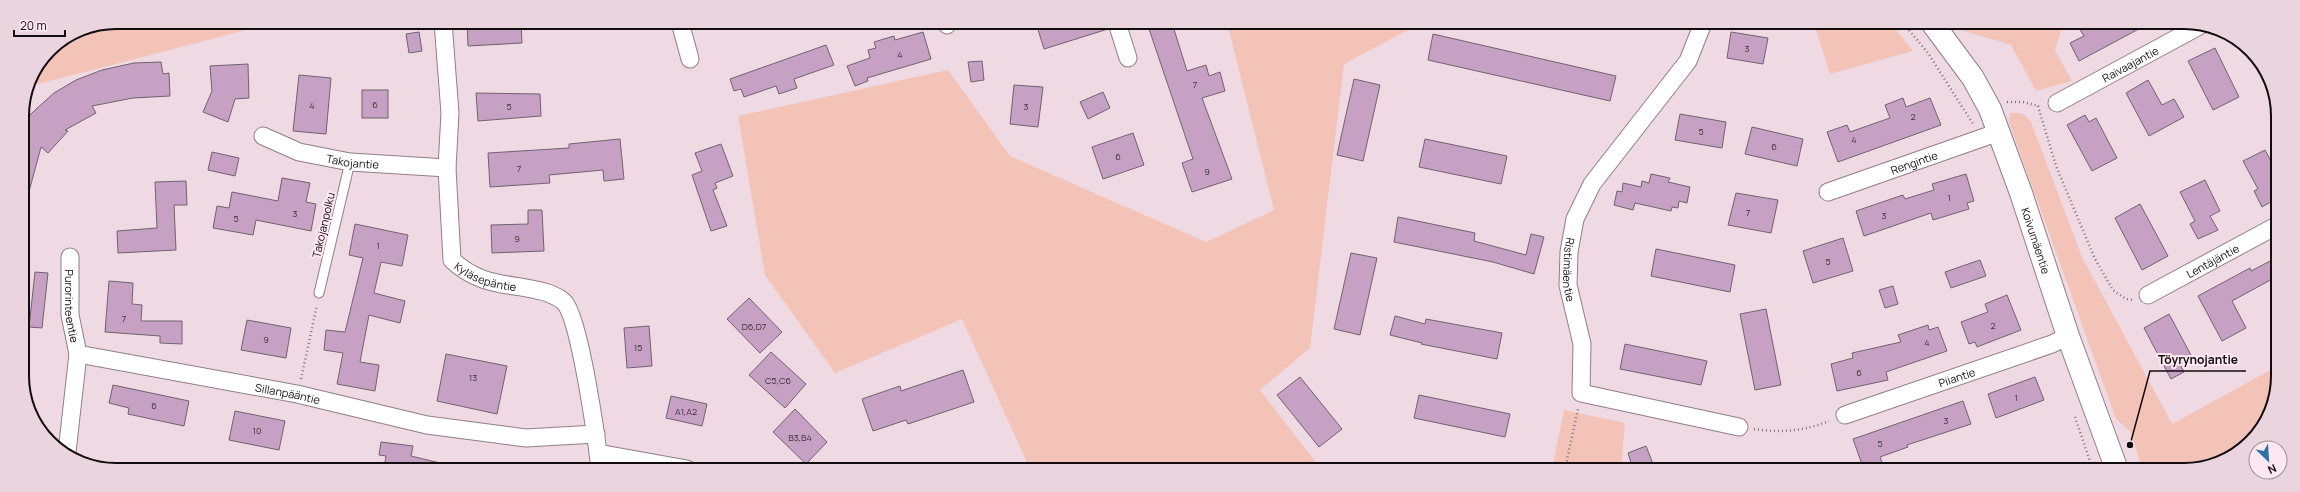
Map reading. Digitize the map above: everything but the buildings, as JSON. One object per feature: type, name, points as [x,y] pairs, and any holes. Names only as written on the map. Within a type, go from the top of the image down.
[{"type":"street","name":"Kyläsepäntie","points":[[444,29],[450,113],[446,168],[452,260],[472,276],[549,294],[564,302],[572,315],[596,434],[599,461]]},
{"type":"street","points":[[682,29],[690,59]]},
{"type":"street","points":[[1119,29],[1128,58]]},
{"type":"street","name":"Ristimäentie","points":[[1581,393],[1582,344],[1568,285],[1569,252],[1576,219],[1592,184],[1688,61],[1701,29]]},
{"type":"street","name":"Koivumäentie","points":[[1937,29],[1973,78],[1990,109],[1990,135],[2021,192],[2068,336],[2114,463]]},
{"type":"street","name":"Raivaajantie","points":[[2057,102],[2193,29]]},
{"type":"street","name":"Rengintie","points":[[1828,192],[1990,135]]},
{"type":"street","name":"Takojantie","points":[[263,136],[299,152],[350,162],[446,168]]},
{"type":"street","name":"Lentäjäntie","points":[[2148,295],[2271,229]]},
{"type":"street","name":"Purorinteentie","points":[[70,257],[70,315],[78,354]]},
{"type":"street","name":"Piiantie","points":[[1845,415],[2052,344],[2068,336]]},
{"type":"street","points":[[67,448],[78,354]]},
{"type":"street","name":"Sillanpääntie","points":[[78,354],[297,394],[427,425],[526,438],[596,434]]},
{"type":"street","points":[[1581,393],[1739,427]]},
{"type":"street","points":[[599,461],[621,463]]},
{"type":"lane","name":"Takojanpolku","points":[[319,293],[350,162]]},
{"type":"path","points":[[1908,29],[1990,135]]},
{"type":"path","points":[[2009,101],[2023,102],[2038,106],[2057,102]]},
{"type":"path","points":[[2038,106],[2056,166],[2095,259],[2113,290],[2126,299],[2136,300],[2148,295]]},
{"type":"path","points":[[297,394],[319,293]]},
{"type":"path","points":[[1566,463],[1581,393]]},
{"type":"path","points":[[2074,412],[2091,463]]},
{"type":"path","points":[[1739,427],[1775,433],[1820,425],[1845,415]]},
{"type":"shaded area","points":[[116,29],[250,29],[35,85],[38,77],[47,63],[59,51],[77,38],[93,32]]},
{"type":"shaded area","points":[[1229,29],[1410,29],[1344,64],[1310,348],[1260,390],[1316,463],[1027,463],[962,319],[835,373],[765,275],[738,116],[948,70],[1010,156],[1206,242],[1274,210]]},
{"type":"shaded area","points":[[1816,29],[1896,29],[1913,51],[1830,74]]},
{"type":"shaded area","points":[[1958,29],[2061,29],[2055,50],[2072,81],[2036,91],[2011,45]]},
{"type":"shaded area","points":[[2010,113],[2022,113],[2031,122],[2082,257],[2172,424],[2271,370],[2269,393],[2259,420],[2246,438],[2228,451],[2217,456],[2189,463],[2140,463],[2130,431],[2116,419],[2009,122]]},
{"type":"shaded area","points":[[1564,410],[1625,423],[1622,463],[1553,463]]},
{"type":"place","name":"Töyrynojantie","points":[[2130,445]]}]
